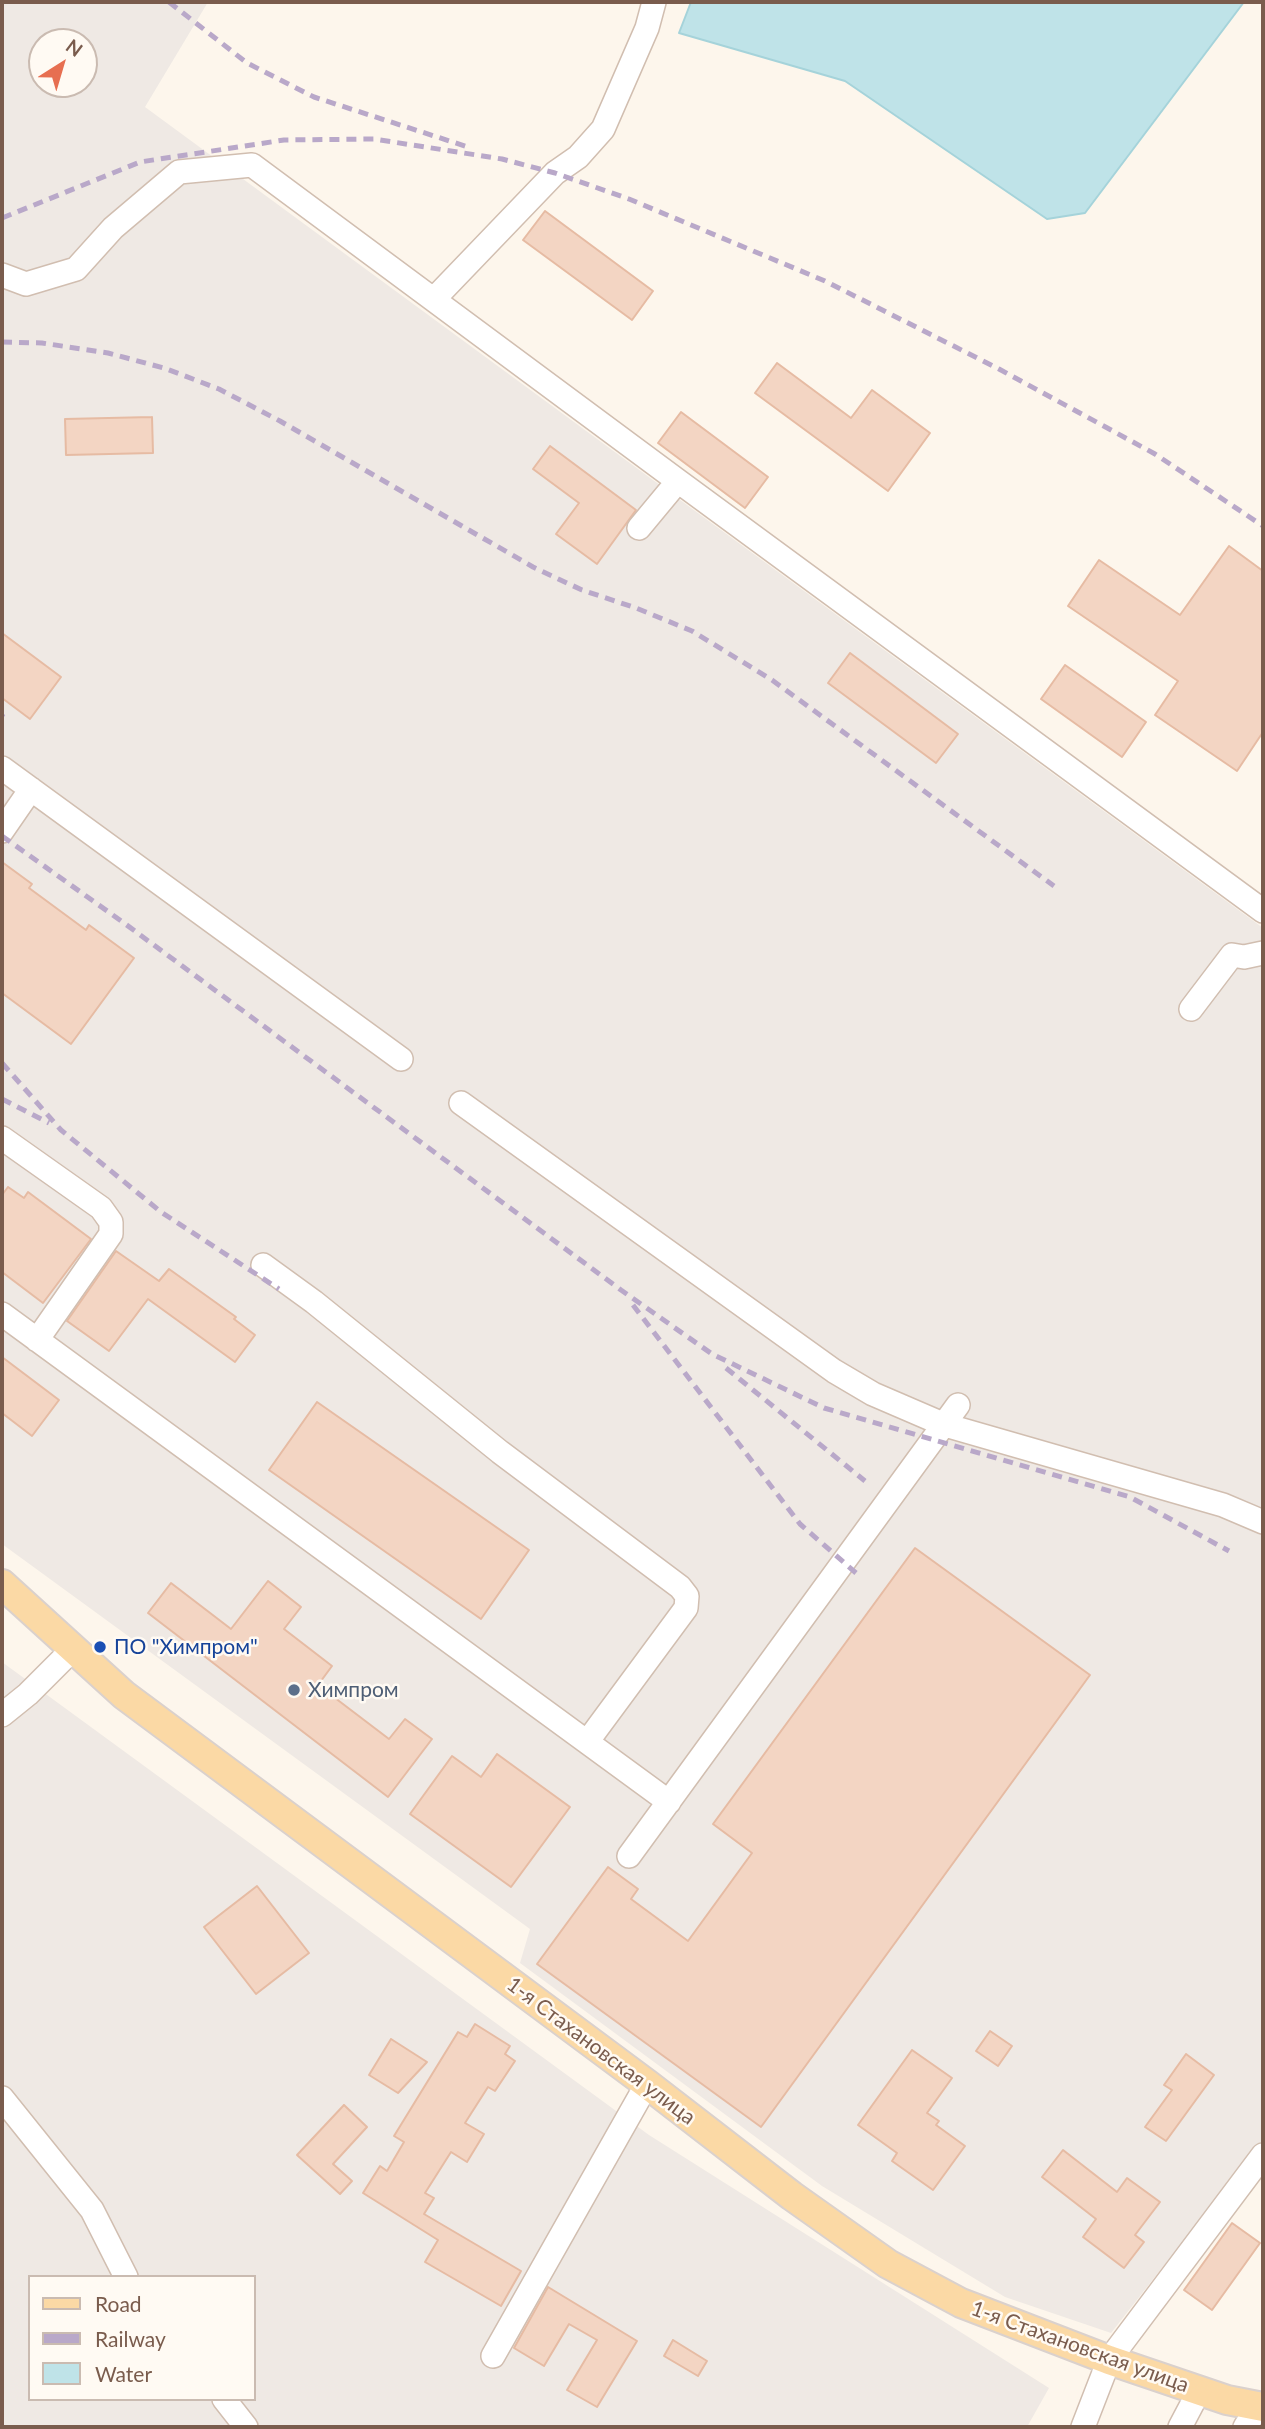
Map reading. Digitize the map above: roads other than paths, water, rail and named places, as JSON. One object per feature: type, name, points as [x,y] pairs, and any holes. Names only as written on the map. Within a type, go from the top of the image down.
[{"type":"main road","name":"1-я Стахановская улица","points":[[2,1584],[72,1650],[146,1712],[647,2084],[793,2196],[888,2264],[961,2303],[1109,2360],[1227,2400],[1256,2414]]},
{"type":"lane","points":[[434,299],[555,173],[578,157],[598,136],[647,28],[654,2]]},
{"type":"lane","points":[[2,275],[26,284],[76,269],[113,229],[178,172],[252,165],[1263,911]]},
{"type":"lane","points":[[639,528],[678,481]]},
{"type":"lane","points":[[2,768],[401,1059]]},
{"type":"lane","points":[[2,831],[31,789]]},
{"type":"lane","points":[[1191,1009],[1232,955],[1244,957],[1263,953]]},
{"type":"lane","points":[[461,1103],[834,1371],[873,1394],[945,1425],[1223,1505],[1263,1522]]},
{"type":"lane","points":[[2,1138],[101,1208],[111,1222],[111,1234],[37,1340]]},
{"type":"lane","points":[[262,1265],[314,1302],[500,1452],[680,1587],[687,1597],[686,1608],[587,1742]]},
{"type":"lane","points":[[2,1314],[669,1802]]},
{"type":"lane","points":[[629,1856],[958,1405]]},
{"type":"lane","points":[[2,1715],[28,1694],[72,1650]]},
{"type":"lane","points":[[494,2356],[647,2084]]},
{"type":"lane","points":[[2,2098],[92,2210],[125,2275]]},
{"type":"lane","points":[[1083,2427],[1109,2360],[1263,2155]]},
{"type":"lane","points":[[1180,2427],[1199,2390]]},
{"type":"lane","points":[[226,2401],[246,2427]]},
{"type":"water","points":[[691,2],[1244,2],[1085,213],[1047,219],[845,81],[679,33]]},
{"type":"railway","points":[[169,2],[247,63],[314,97],[468,147]]},
{"type":"railway","points":[[2,218],[140,162],[284,140],[374,139],[502,159],[555,173],[629,199],[825,281],[999,369],[1155,454],[1263,526]]},
{"type":"railway","points":[[2,342],[42,343],[108,353],[164,368],[219,389],[280,421],[533,567],[582,590],[692,631],[772,680],[1054,886]]},
{"type":"railway","points":[[2,836],[712,1354],[824,1408],[1130,1497],[1229,1551]]},
{"type":"railway","points":[[2,1063],[61,1130],[161,1212],[279,1289]]},
{"type":"railway","points":[[2,1099],[49,1123]]},
{"type":"railway","points":[[633,1305],[800,1524],[856,1573]]},
{"type":"railway","points":[[726,1368],[865,1481]]},
{"type":"place","name":"ПО \"Химпром\"","points":[[100,1647]]},
{"type":"place","name":"Химпром","points":[[294,1690]]}]
